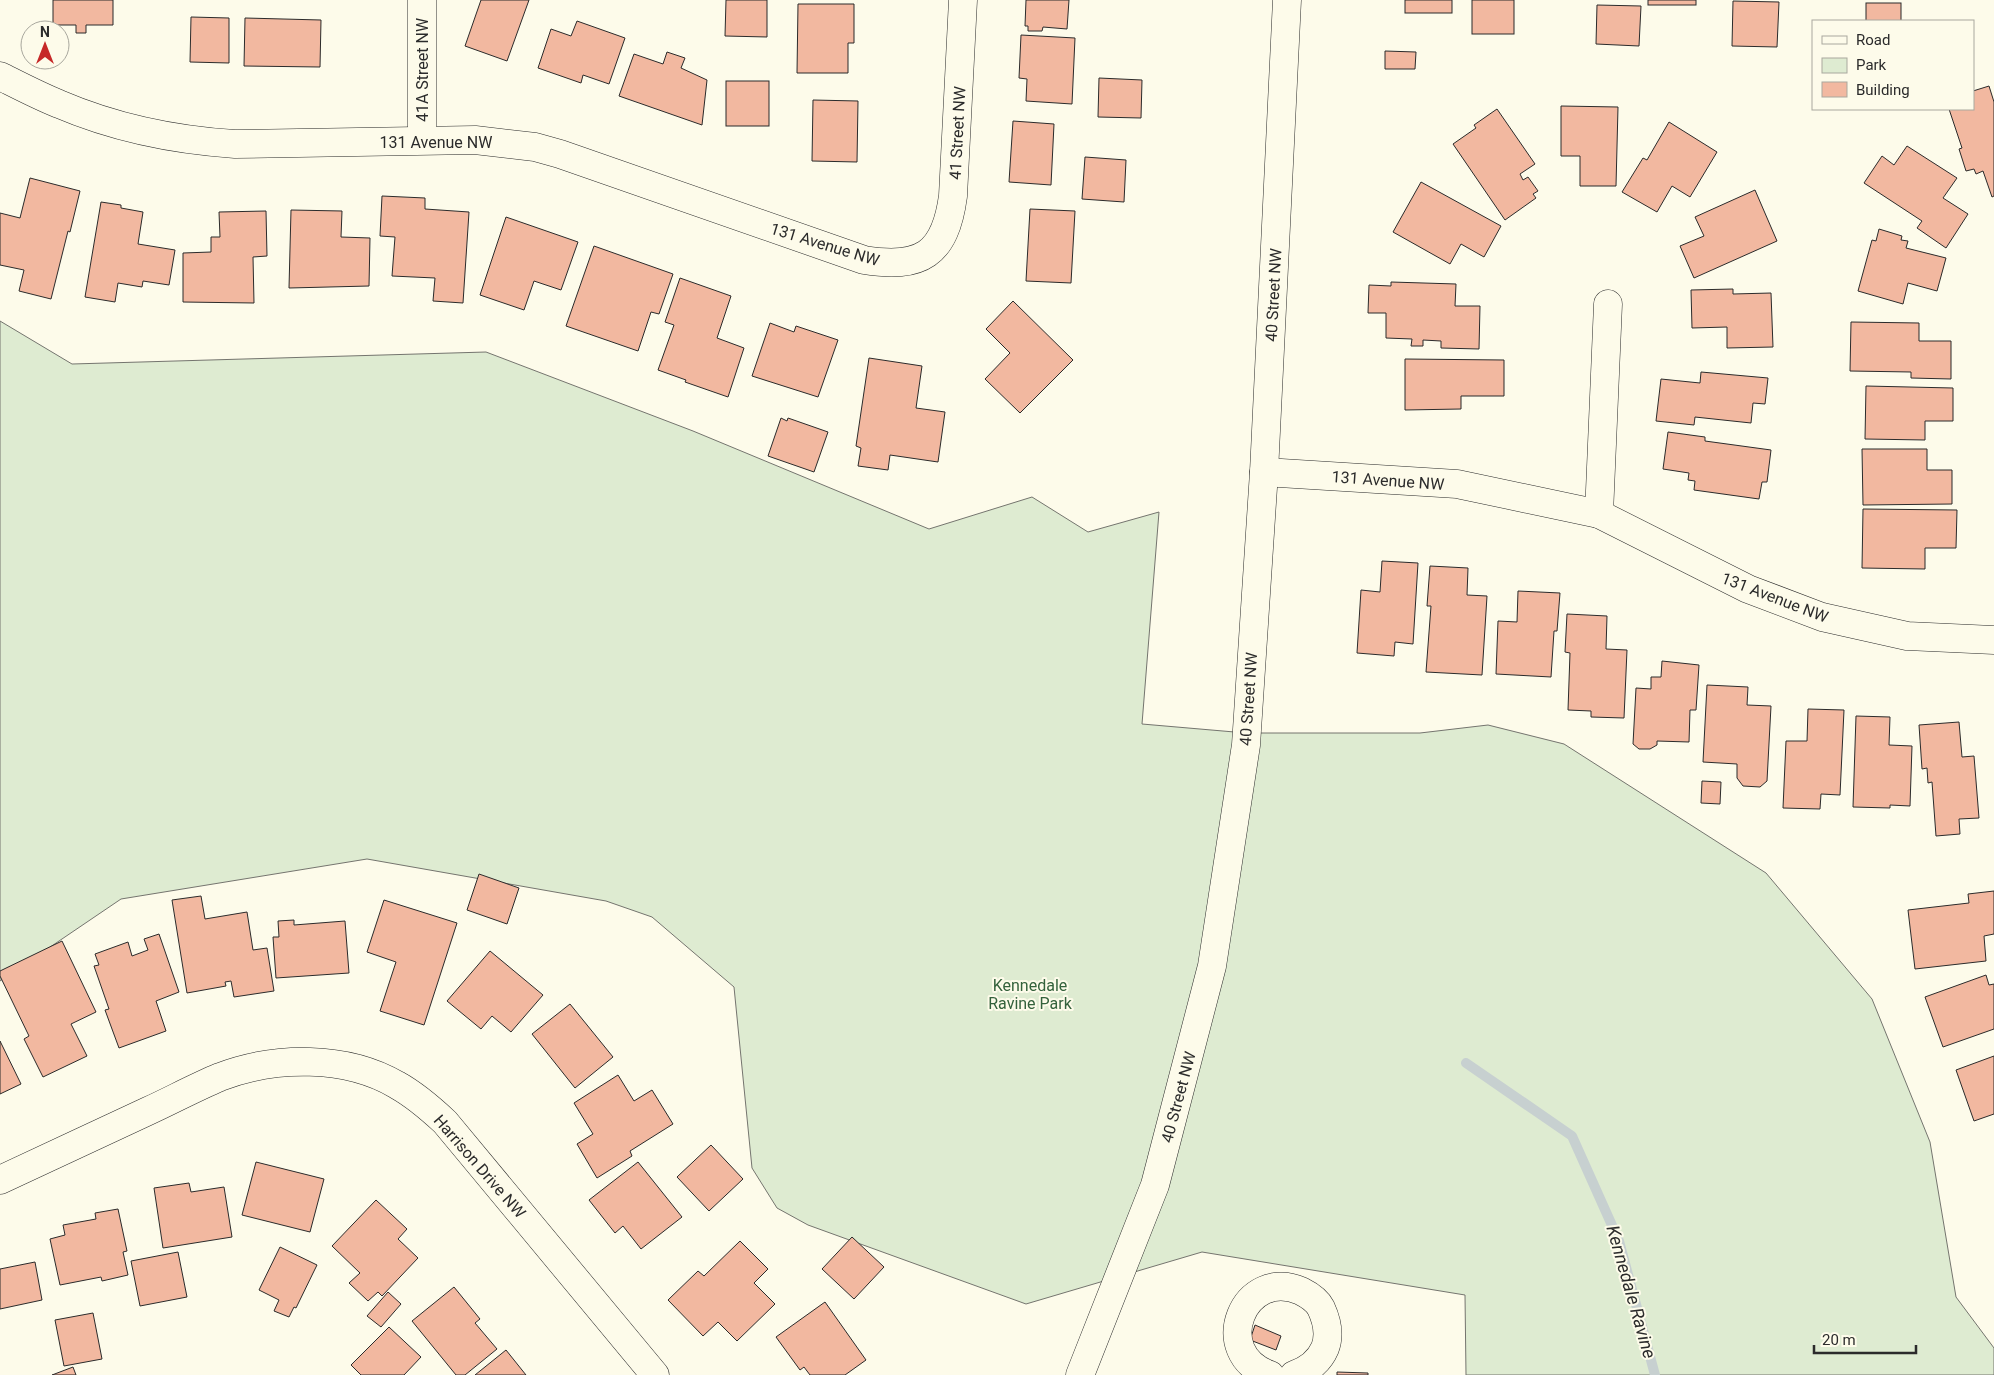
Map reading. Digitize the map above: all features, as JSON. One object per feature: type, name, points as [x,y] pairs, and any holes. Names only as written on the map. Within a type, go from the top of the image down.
[{"type":"street","name":"41A Street NW","points":[[422,0],[422,140]]},
{"type":"street","name":"41 Street NW","points":[[924,257],[944,232],[950,215],[953,196],[964,0]]},
{"type":"street","name":"40 Street NW","points":[[1080,1375],[1154,1185],[1212,966],[1246,745],[1264,472],[1287,0]]},
{"type":"street","name":"131 Avenue NW","points":[[0,76],[60,105],[162,136],[197,142],[235,144],[475,140],[535,147],[560,154],[864,260],[887,264],[924,257]]},
{"type":"street","points":[[1599,514],[1608,304]]},
{"type":"street","name":"131 Avenue NW","points":[[1264,472],[1457,484],[1599,514],[1748,589],[1822,617],[1907,636],[1994,640]]},
{"type":"street","name":"Harrison Drive NW","points":[[0,1180],[222,1077],[262,1066],[294,1062],[347,1066],[374,1074],[396,1084],[417,1097],[445,1122],[655,1375]]},
{"type":"street","points":[[1263,1374],[1249,1362],[1240,1349],[1237,1334],[1238,1320],[1244,1307],[1254,1297],[1265,1289],[1279,1286],[1293,1288],[1308,1294],[1319,1304],[1326,1318],[1328,1333],[1325,1348],[1317,1361],[1305,1371],[1294,1375]]},
{"type":"green space","name":"Kennedale Ravine Park","points":[[0,321],[72,364],[486,352],[693,431],[929,529],[1032,497],[1088,532],[1159,512],[1142,724],[1246,733],[1420,733],[1488,725],[1564,744],[1766,873],[1872,999],[1930,1142],[1956,1297],[1994,1348],[1994,1375],[1466,1375],[1465,1295],[1202,1252],[1026,1304],[808,1225],[777,1208],[752,1168],[734,987],[652,917],[606,901],[367,859],[121,899],[0,981]]},
{"type":"building","points":[[53,0],[113,0],[113,25],[86,25],[86,33],[76,33],[76,25],[70,25],[70,20],[53,20]]},
{"type":"building","points":[[481,0],[529,0],[507,61],[465,46]]},
{"type":"building","points":[[726,0],[767,0],[767,37],[725,36]]},
{"type":"building","points":[[1026,0],[1069,0],[1067,29],[1043,27],[1042,31],[1028,31],[1028,26],[1025,26]]},
{"type":"building","points":[[1405,0],[1452,0],[1452,13],[1405,13]]},
{"type":"building","points":[[1472,0],[1514,0],[1514,34],[1472,34]]},
{"type":"building","points":[[1648,0],[1696,0],[1696,5],[1648,5]]},
{"type":"building","points":[[1733,1],[1779,2],[1777,47],[1732,46]]},
{"type":"building","points":[[1866,3],[1901,3],[1901,20],[1866,20]]},
{"type":"building","points":[[798,4],[854,4],[854,43],[848,43],[848,73],[797,73]]},
{"type":"building","points":[[1597,5],[1641,6],[1639,46],[1596,44]]},
{"type":"building","points":[[191,17],[229,18],[229,63],[190,62]]},
{"type":"building","points":[[245,18],[321,20],[320,67],[244,66]]},
{"type":"building","points":[[577,21],[625,38],[609,84],[583,75],[581,83],[538,68],[551,29],[571,36]]},
{"type":"building","points":[[1021,35],[1075,38],[1072,104],[1026,101],[1027,79],[1019,78]]},
{"type":"building","points":[[1385,51],[1416,52],[1415,69],[1385,69]]},
{"type":"building","points":[[667,52],[685,58],[681,68],[707,80],[702,125],[619,96],[634,54],[663,64]]},
{"type":"building","points":[[1099,78],[1142,80],[1141,118],[1098,117]]},
{"type":"building","points":[[726,81],[769,81],[769,126],[726,126]]},
{"type":"building","points":[[1989,86],[1994,102],[1994,196],[1992,197],[1983,171],[1976,174],[1974,169],[1966,171],[1959,149],[1962,148],[1949,110],[1974,110],[1974,91]]},
{"type":"building","points":[[813,100],[858,101],[857,162],[812,161]]},
{"type":"building","points":[[1561,106],[1618,107],[1616,186],[1580,186],[1580,156],[1561,156]]},
{"type":"building","points":[[1497,109],[1535,164],[1520,174],[1523,180],[1528,177],[1538,191],[1533,194],[1536,198],[1505,220],[1453,144],[1476,128],[1474,125]]},
{"type":"building","points":[[1013,121],[1054,124],[1051,185],[1009,182]]},
{"type":"building","points":[[1669,122],[1717,152],[1690,197],[1672,186],[1657,212],[1622,192],[1643,158],[1647,160]]},
{"type":"building","points":[[1907,146],[1957,178],[1943,198],[1968,214],[1946,248],[1917,228],[1922,221],[1864,183],[1882,156],[1894,165]]},
{"type":"building","points":[[1085,157],[1126,160],[1124,202],[1082,199]]},
{"type":"building","points":[[30,178],[80,191],[51,299],[19,291],[24,270],[0,265],[0,213],[20,218]]},
{"type":"building","points":[[1421,182],[1501,226],[1484,257],[1461,244],[1450,264],[1393,232]]},
{"type":"building","points":[[1755,190],[1777,241],[1694,278],[1680,246],[1704,236],[1695,217]]},
{"type":"building","points":[[382,196],[425,198],[425,209],[469,212],[463,303],[433,301],[435,278],[392,276],[395,237],[380,236]]},
{"type":"building","points":[[101,202],[121,205],[121,208],[143,212],[138,244],[175,250],[169,285],[143,281],[142,287],[118,283],[115,302],[85,297]]},
{"type":"building","points":[[1030,209],[1075,211],[1071,283],[1026,281]]},
{"type":"building","points":[[291,210],[342,211],[341,237],[370,238],[369,286],[289,288]]},
{"type":"building","points":[[266,211],[267,256],[253,257],[254,303],[183,302],[183,253],[211,252],[211,237],[220,237],[219,212]]},
{"type":"building","points":[[506,217],[578,242],[561,290],[534,281],[524,310],[480,295]]},
{"type":"building","points":[[1879,229],[1902,236],[1901,240],[1908,241],[1906,248],[1946,258],[1937,291],[1908,283],[1903,304],[1858,291],[1872,240],[1876,241]]},
{"type":"building","points":[[594,246],[673,274],[659,314],[651,312],[638,351],[566,326]]},
{"type":"building","points":[[680,278],[731,296],[717,338],[744,348],[728,397],[658,370],[674,325],[665,322]]},
{"type":"building","points":[[1391,282],[1456,284],[1455,306],[1480,306],[1479,349],[1441,348],[1441,341],[1423,340],[1423,346],[1411,346],[1412,339],[1386,338],[1386,313],[1368,313],[1369,285],[1391,286]]},
{"type":"building","points":[[1733,289],[1733,294],[1771,293],[1773,347],[1727,348],[1727,327],[1692,328],[1691,290]]},
{"type":"building","points":[[1013,301],[1073,360],[1020,413],[985,379],[1010,353],[986,329]]},
{"type":"building","points":[[1851,322],[1919,323],[1919,341],[1951,341],[1951,379],[1911,378],[1911,372],[1850,371]]},
{"type":"building","points":[[770,323],[794,332],[796,326],[838,340],[818,397],[752,376]]},
{"type":"building","points":[[869,358],[922,366],[916,408],[945,412],[938,462],[890,455],[888,470],[858,466],[861,448],[856,446]]},
{"type":"building","points":[[1405,359],[1504,360],[1504,396],[1461,396],[1461,409],[1405,410]]},
{"type":"building","points":[[1701,372],[1768,378],[1765,404],[1753,403],[1751,423],[1695,417],[1694,425],[1656,421],[1661,379],[1700,383]]},
{"type":"building","points":[[1866,386],[1953,388],[1953,421],[1925,421],[1925,440],[1865,439]]},
{"type":"building","points":[[781,418],[787,421],[788,418],[828,432],[814,472],[768,456]]},
{"type":"building","points":[[1668,432],[1705,437],[1705,441],[1771,450],[1767,482],[1762,482],[1759,499],[1694,490],[1695,481],[1688,480],[1689,473],[1663,469]]},
{"type":"building","points":[[1862,449],[1927,449],[1927,470],[1952,470],[1952,504],[1863,505]]},
{"type":"building","points":[[1863,509],[1957,510],[1956,548],[1925,548],[1925,569],[1862,568]]},
{"type":"building","points":[[1382,561],[1418,563],[1413,644],[1395,642],[1394,656],[1357,653],[1361,590],[1380,592]]},
{"type":"building","points":[[1430,566],[1468,568],[1467,595],[1487,596],[1482,675],[1426,672],[1431,606],[1427,606]]},
{"type":"building","points":[[1518,591],[1560,593],[1557,631],[1554,631],[1551,677],[1496,674],[1498,621],[1517,622]]},
{"type":"building","points":[[1567,614],[1607,616],[1606,649],[1627,650],[1624,718],[1591,717],[1591,711],[1568,710],[1570,653],[1565,652]]},
{"type":"building","points":[[1662,661],[1699,665],[1696,710],[1690,710],[1689,742],[1657,741],[1657,745],[1650,749],[1639,749],[1633,744],[1636,688],[1651,689],[1651,677],[1661,677]]},
{"type":"building","points":[[1707,685],[1748,687],[1747,705],[1771,706],[1767,781],[1760,787],[1743,786],[1737,778],[1737,764],[1703,762]]},
{"type":"building","points":[[1808,709],[1844,710],[1840,795],[1821,794],[1820,809],[1783,808],[1786,741],[1807,741]]},
{"type":"building","points":[[1856,716],[1890,717],[1889,745],[1912,746],[1910,806],[1890,805],[1890,808],[1853,807]]},
{"type":"building","points":[[1959,722],[1962,757],[1974,756],[1979,818],[1959,819],[1960,834],[1936,836],[1932,782],[1928,783],[1927,768],[1922,769],[1919,725]]},
{"type":"building","points":[[1702,781],[1721,782],[1720,804],[1701,803]]},
{"type":"building","points":[[479,874],[519,888],[507,924],[467,910]]},
{"type":"building","points":[[1994,891],[1994,934],[1984,936],[1986,961],[1915,969],[1908,910],[1969,903],[1968,894]]},
{"type":"building","points":[[201,896],[205,919],[247,912],[253,950],[267,948],[274,991],[234,997],[231,981],[225,982],[226,986],[187,993],[172,900]]},
{"type":"building","points":[[384,900],[457,923],[424,1025],[380,1011],[396,962],[367,952]]},
{"type":"building","points":[[294,920],[294,925],[345,921],[349,973],[276,978],[273,937],[279,937],[278,921]]},
{"type":"building","points":[[159,934],[179,992],[156,1001],[166,1031],[119,1048],[105,1010],[109,1009],[94,966],[99,965],[95,954],[128,942],[132,956],[148,950],[144,939]]},
{"type":"building","points":[[62,941],[96,1012],[71,1024],[87,1056],[43,1077],[24,1039],[29,1036],[0,976],[0,971]]},
{"type":"building","points":[[490,951],[543,995],[511,1032],[492,1016],[481,1029],[447,1001]]},
{"type":"building","points":[[1986,975],[1989,985],[1994,984],[1994,1029],[1943,1047],[1925,997]]},
{"type":"building","points":[[570,1004],[613,1057],[575,1088],[532,1034]]},
{"type":"building","points":[[0,1041],[21,1084],[0,1094]]},
{"type":"building","points":[[1994,1056],[1994,1114],[1974,1121],[1956,1070]]},
{"type":"building","points":[[618,1075],[634,1101],[652,1090],[673,1124],[630,1151],[632,1156],[597,1178],[577,1144],[593,1134],[574,1103]]},
{"type":"building","points":[[711,1145],[743,1179],[709,1211],[677,1177]]},
{"type":"building","points":[[256,1162],[324,1179],[310,1232],[242,1215]]},
{"type":"building","points":[[638,1162],[682,1217],[641,1249],[623,1226],[615,1233],[589,1200]]},
{"type":"building","points":[[189,1183],[191,1192],[224,1187],[232,1237],[163,1248],[154,1188]]},
{"type":"building","points":[[376,1200],[407,1229],[398,1239],[418,1258],[382,1296],[378,1292],[368,1301],[349,1283],[360,1273],[332,1246]]},
{"type":"building","points":[[118,1209],[127,1251],[123,1252],[128,1275],[102,1281],[101,1277],[60,1285],[50,1239],[65,1235],[63,1225],[96,1219],[95,1213]]},
{"type":"building","points":[[852,1237],[884,1267],[854,1299],[822,1269]]},
{"type":"building","points":[[740,1241],[768,1269],[754,1283],[775,1304],[737,1341],[718,1322],[703,1336],[668,1300],[698,1271],[704,1276]]},
{"type":"building","points":[[280,1247],[317,1265],[296,1308],[294,1307],[289,1317],[274,1311],[279,1300],[259,1290]]},
{"type":"building","points":[[178,1252],[187,1297],[140,1306],[131,1261]]},
{"type":"building","points":[[35,1262],[42,1300],[0,1309],[0,1269]]},
{"type":"building","points":[[454,1287],[480,1319],[475,1323],[497,1349],[465,1375],[456,1375],[412,1321]]},
{"type":"building","points":[[388,1292],[401,1304],[381,1327],[367,1316]]},
{"type":"building","points":[[825,1302],[866,1360],[845,1375],[810,1375],[804,1367],[800,1370],[776,1337]]},
{"type":"building","points":[[93,1313],[102,1359],[64,1366],[55,1320]]},
{"type":"building","points":[[1255,1325],[1281,1336],[1276,1350],[1250,1340]]},
{"type":"building","points":[[389,1327],[421,1357],[404,1375],[361,1375],[351,1365]]},
{"type":"building","points":[[506,1350],[526,1375],[475,1375]]},
{"type":"building","points":[[73,1367],[76,1375],[52,1375]]},
{"type":"building","points":[[1337,1372],[1368,1373],[1368,1375],[1337,1375]]},
{"type":"waterway","name":"Kennedale Ravine","points":[[1466,1063],[1572,1136],[1619,1241],[1655,1375]]}]
